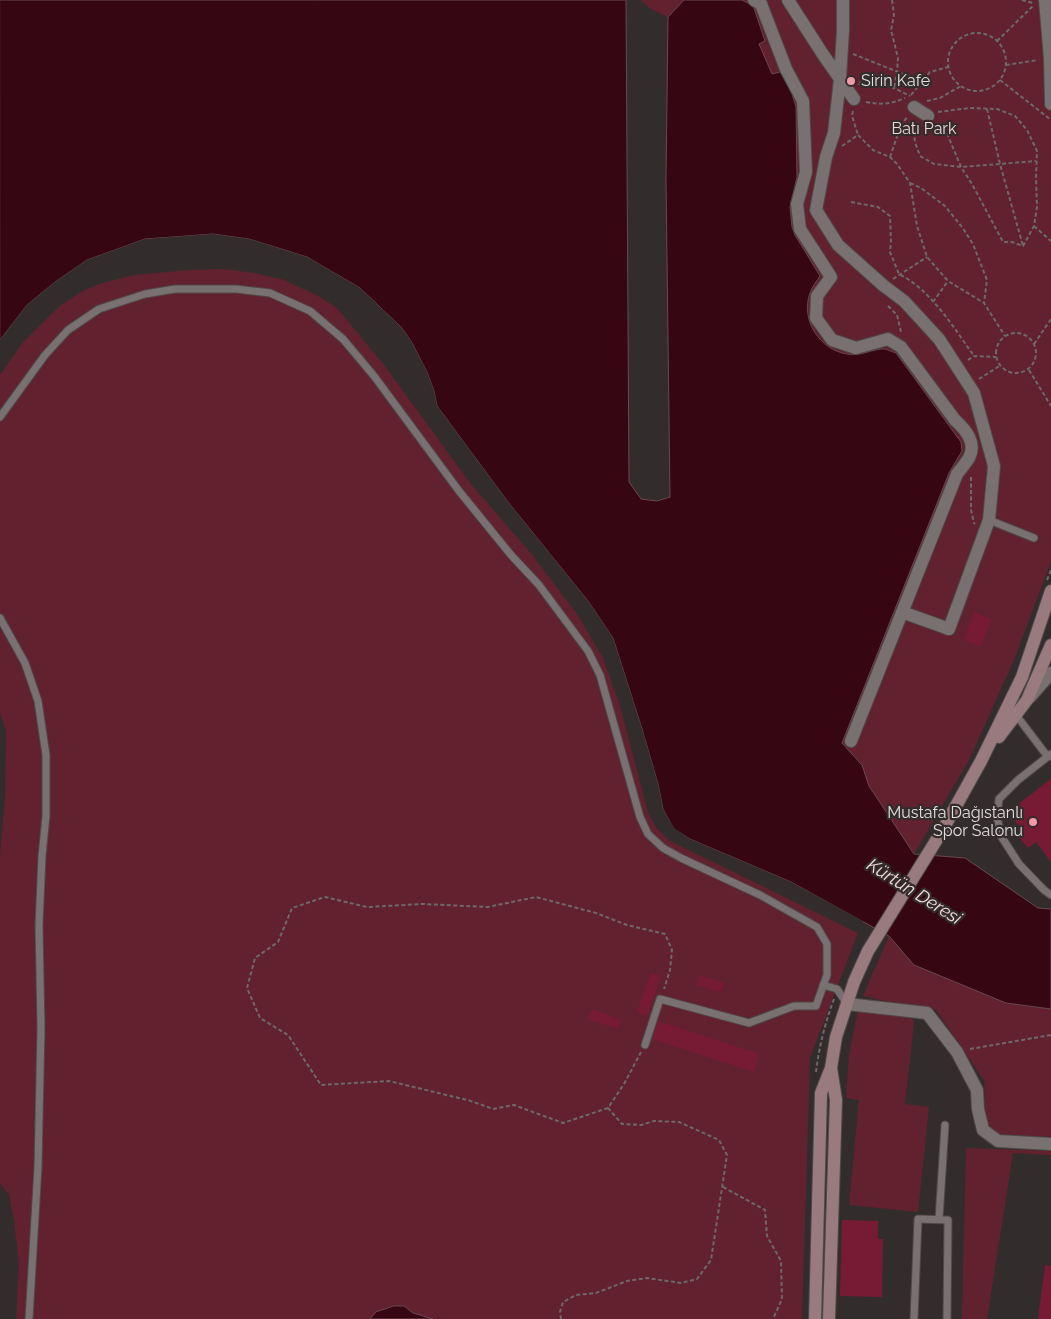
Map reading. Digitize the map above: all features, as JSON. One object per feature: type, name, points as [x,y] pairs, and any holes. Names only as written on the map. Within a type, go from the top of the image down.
[{"type":"main road","points":[[815,1319],[821,1093],[831,1068],[836,1037],[854,982],[868,951],[942,831],[981,761],[1022,677],[1051,591]]},
{"type":"main road","points":[[981,761],[1027,700],[1051,645]]},
{"type":"main road","points":[[829,1319],[836,1100],[831,1068]]},
{"type":"street","points":[[754,0],[761,4],[786,69],[803,101],[806,172],[797,204],[800,229],[830,277],[817,296],[816,318],[832,340],[856,348],[888,339],[901,346],[955,420],[966,430],[971,443],[970,456],[957,474],[851,741]]},
{"type":"street","points":[[788,0],[854,99]]},
{"type":"street","points":[[842,0],[842,50],[834,133],[826,157],[816,210],[838,245],[904,302],[939,339],[974,393],[994,466],[987,526],[949,629],[902,612]]},
{"type":"street","points":[[1040,2],[1050,59],[1051,104]]},
{"type":"street","points":[[914,101],[928,116]]},
{"type":"street","points":[[1027,700],[1051,673]]},
{"type":"street","points":[[847,1004],[927,1013],[958,1052],[977,1090],[978,1109],[983,1130],[998,1141],[1051,1144]]},
{"type":"lane","points":[[0,417],[45,355],[68,330],[98,309],[145,294],[176,289],[236,289],[270,293],[310,311],[343,339],[368,369],[459,491],[511,555],[540,585],[588,651],[600,675],[640,817],[648,834],[663,848],[681,858],[760,895],[817,927],[827,944],[827,974],[816,1006],[794,1006],[749,1023],[660,999],[645,1045]]},
{"type":"lane","points":[[987,526],[1034,538]]},
{"type":"lane","points":[[0,618],[25,662],[38,701],[46,755],[46,816],[39,925],[41,1028],[38,1167],[29,1319]]},
{"type":"lane","points":[[1016,715],[1049,755],[1018,780],[999,800],[998,817],[1001,836],[1019,864],[1051,895]]},
{"type":"lane","points":[[824,985],[838,989],[847,1004]]},
{"type":"lane","points":[[939,1219],[945,1125]]},
{"type":"lane","points":[[914,1319],[918,1220],[939,1219],[948,1220],[947,1319]]},
{"type":"path","points":[[892,0],[894,15],[891,30],[898,58],[894,88]]},
{"type":"path","points":[[997,41],[1040,2]]},
{"type":"path","points":[[970,33],[984,34],[997,41],[1004,52],[1006,65],[1000,80],[991,87],[982,90],[971,90],[961,86],[953,78],[948,67],[950,52],[957,40],[970,33]]},
{"type":"path","points":[[842,50],[923,82]]},
{"type":"path","points":[[1006,65],[1050,59]]},
{"type":"path","points":[[890,157],[901,125],[923,82],[930,72],[948,67]]},
{"type":"path","points":[[914,101],[894,88],[863,77],[854,99],[852,116],[858,135],[873,150],[890,157],[910,183],[917,226],[927,257],[948,281],[984,303],[1004,336]]},
{"type":"path","points":[[1000,80],[1051,120]]},
{"type":"path","points":[[854,99],[873,104],[930,101],[940,98],[961,86]]},
{"type":"path","points":[[1023,246],[1034,226],[1037,207],[1037,151],[1027,130],[1015,116],[998,109],[969,108],[938,112],[928,116],[917,125],[914,134],[920,156],[934,164],[961,167],[1036,161]]},
{"type":"path","points":[[987,109],[1023,246]]},
{"type":"path","points":[[946,131],[961,167],[1003,242],[1012,242],[1023,246]]},
{"type":"path","points":[[842,146],[858,135]]},
{"type":"path","points":[[910,183],[921,188],[945,206],[973,244],[986,280],[984,303]]},
{"type":"path","points":[[852,202],[878,207],[890,216],[890,252],[899,274],[910,280],[933,302],[974,356]]},
{"type":"path","points":[[1034,226],[1051,241]]},
{"type":"path","points":[[884,286],[899,274],[927,257]]},
{"type":"path","points":[[933,302],[948,281]]},
{"type":"path","points":[[886,303],[896,315],[903,337],[901,346]]},
{"type":"path","points":[[1034,344],[1051,319]]},
{"type":"path","points":[[1021,333],[1029,337],[1034,344],[1036,358],[1028,369],[1021,372],[1014,373],[1006,370],[996,358],[997,346],[1004,336],[1021,333]]},
{"type":"path","points":[[959,368],[974,356],[996,358]]},
{"type":"path","points":[[1028,369],[1051,406]]},
{"type":"path","points":[[961,469],[970,472],[971,510],[974,522],[987,526]]},
{"type":"path","points":[[645,1045],[624,1084],[608,1108],[563,1123],[514,1105],[493,1109],[471,1101],[390,1081],[320,1084],[288,1035],[260,1018],[247,988],[255,958],[278,942],[292,908],[325,897],[367,907],[423,904],[488,907],[536,897],[596,912],[626,925],[665,934],[672,950],[670,970],[660,999]]},
{"type":"path","points":[[958,1052],[1051,1035]]},
{"type":"path","points":[[561,1319],[560,1312],[563,1302],[576,1295],[596,1293],[627,1281],[647,1278],[681,1283],[697,1279],[711,1260],[727,1155],[719,1140],[679,1122],[654,1121],[641,1125],[622,1124],[608,1108]]},
{"type":"path","points":[[722,1186],[765,1210],[767,1236],[781,1261],[782,1299],[773,1319]]},
{"type":"green space","points":[[640,0],[684,0],[668,17],[651,9]]},
{"type":"green space","name":"Batı Park","points":[[742,0],[1051,0],[1051,562],[1013,662],[969,760],[914,854],[869,786],[862,765],[841,743],[949,473],[962,451],[884,349],[858,355],[839,353],[822,341],[811,324],[808,304],[814,284],[820,276],[795,235],[790,218],[790,207],[797,177],[772,75],[759,44],[765,41],[748,3]]},
{"type":"green space","points":[[222,269],[254,273],[284,280],[318,296],[337,308],[384,365],[470,483],[533,556],[577,614],[603,658],[620,706],[648,813],[657,829],[670,841],[858,933],[810,1058],[802,1319],[16,1319],[19,1264],[14,1221],[9,1194],[0,1184],[0,855],[5,799],[6,731],[0,713],[0,375],[24,341],[60,306],[81,292],[99,284],[134,275]]},
{"type":"green space","points":[[889,936],[914,965],[1006,1003],[1051,1009],[1051,1137],[996,1134],[986,1121],[984,1080],[936,1010],[863,996]]},
{"type":"green space","points":[[858,1011],[908,1014],[914,1022],[905,1104],[929,1107],[918,1212],[849,1205],[859,1100],[846,1098],[849,1054]]},
{"type":"green space","points":[[966,1148],[1051,1151],[1051,1155],[1013,1153],[987,1319],[962,1319]]},
{"type":"water","name":"Kürtün Deresi","points":[[0,0],[626,0],[629,482],[641,499],[657,501],[670,497],[666,178],[668,17],[684,0],[742,0],[754,8],[765,41],[759,44],[772,74],[780,72],[790,87],[796,107],[797,177],[790,207],[792,227],[820,276],[814,284],[808,303],[810,323],[821,340],[828,347],[837,351],[852,355],[885,349],[896,353],[961,442],[962,451],[949,473],[842,743],[862,765],[869,786],[914,854],[965,858],[1038,908],[1051,909],[1051,1009],[1006,1003],[914,965],[889,936],[791,882],[690,839],[674,829],[663,809],[658,784],[642,729],[613,638],[588,601],[508,502],[437,406],[427,372],[411,341],[401,327],[360,288],[307,257],[249,239],[213,234],[145,239],[87,260],[55,282],[27,305],[0,340]]},
{"type":"water","points":[[394,1306],[404,1306],[413,1313],[433,1319],[370,1319],[376,1312]]},
{"type":"pier","points":[[213,234],[249,239],[307,257],[360,288],[401,327],[411,341],[427,372],[437,406],[508,502],[588,601],[613,638],[642,729],[658,784],[663,809],[674,828],[690,839],[791,882],[863,921],[862,924],[790,884],[689,841],[672,830],[661,810],[640,729],[610,640],[586,602],[506,504],[435,407],[425,373],[409,342],[399,329],[358,290],[306,259],[249,241],[213,237],[146,242],[89,262],[57,284],[28,307],[0,343],[0,340],[27,305],[55,282],[87,260],[145,239]]},
{"type":"building","points":[[974,612],[991,619],[981,647],[964,640]]},
{"type":"building","name":"Mustafa Dağıstanlı Spor Salonu","points":[[1051,779],[1051,862],[1036,842],[1028,848],[1018,836],[1023,831],[1008,812]]},
{"type":"building","points":[[651,973],[661,976],[647,1016],[637,1012]]},
{"type":"building","points":[[699,975],[724,983],[721,992],[696,985]]},
{"type":"building","points":[[592,1009],[621,1020],[618,1029],[588,1019]]},
{"type":"building","points":[[658,1021],[759,1054],[754,1072],[652,1039]]},
{"type":"building","points":[[842,1220],[878,1221],[878,1239],[883,1239],[882,1297],[840,1296]]},
{"type":"building","points":[[1045,1265],[1051,1266],[1051,1319],[1038,1319]]},
{"type":"place","name":"Sirin Kafe","points":[[851,81]]},
{"type":"place","name":"Mustafa Dağıstanlı Spor Salonu","points":[[1033,822]]}]
